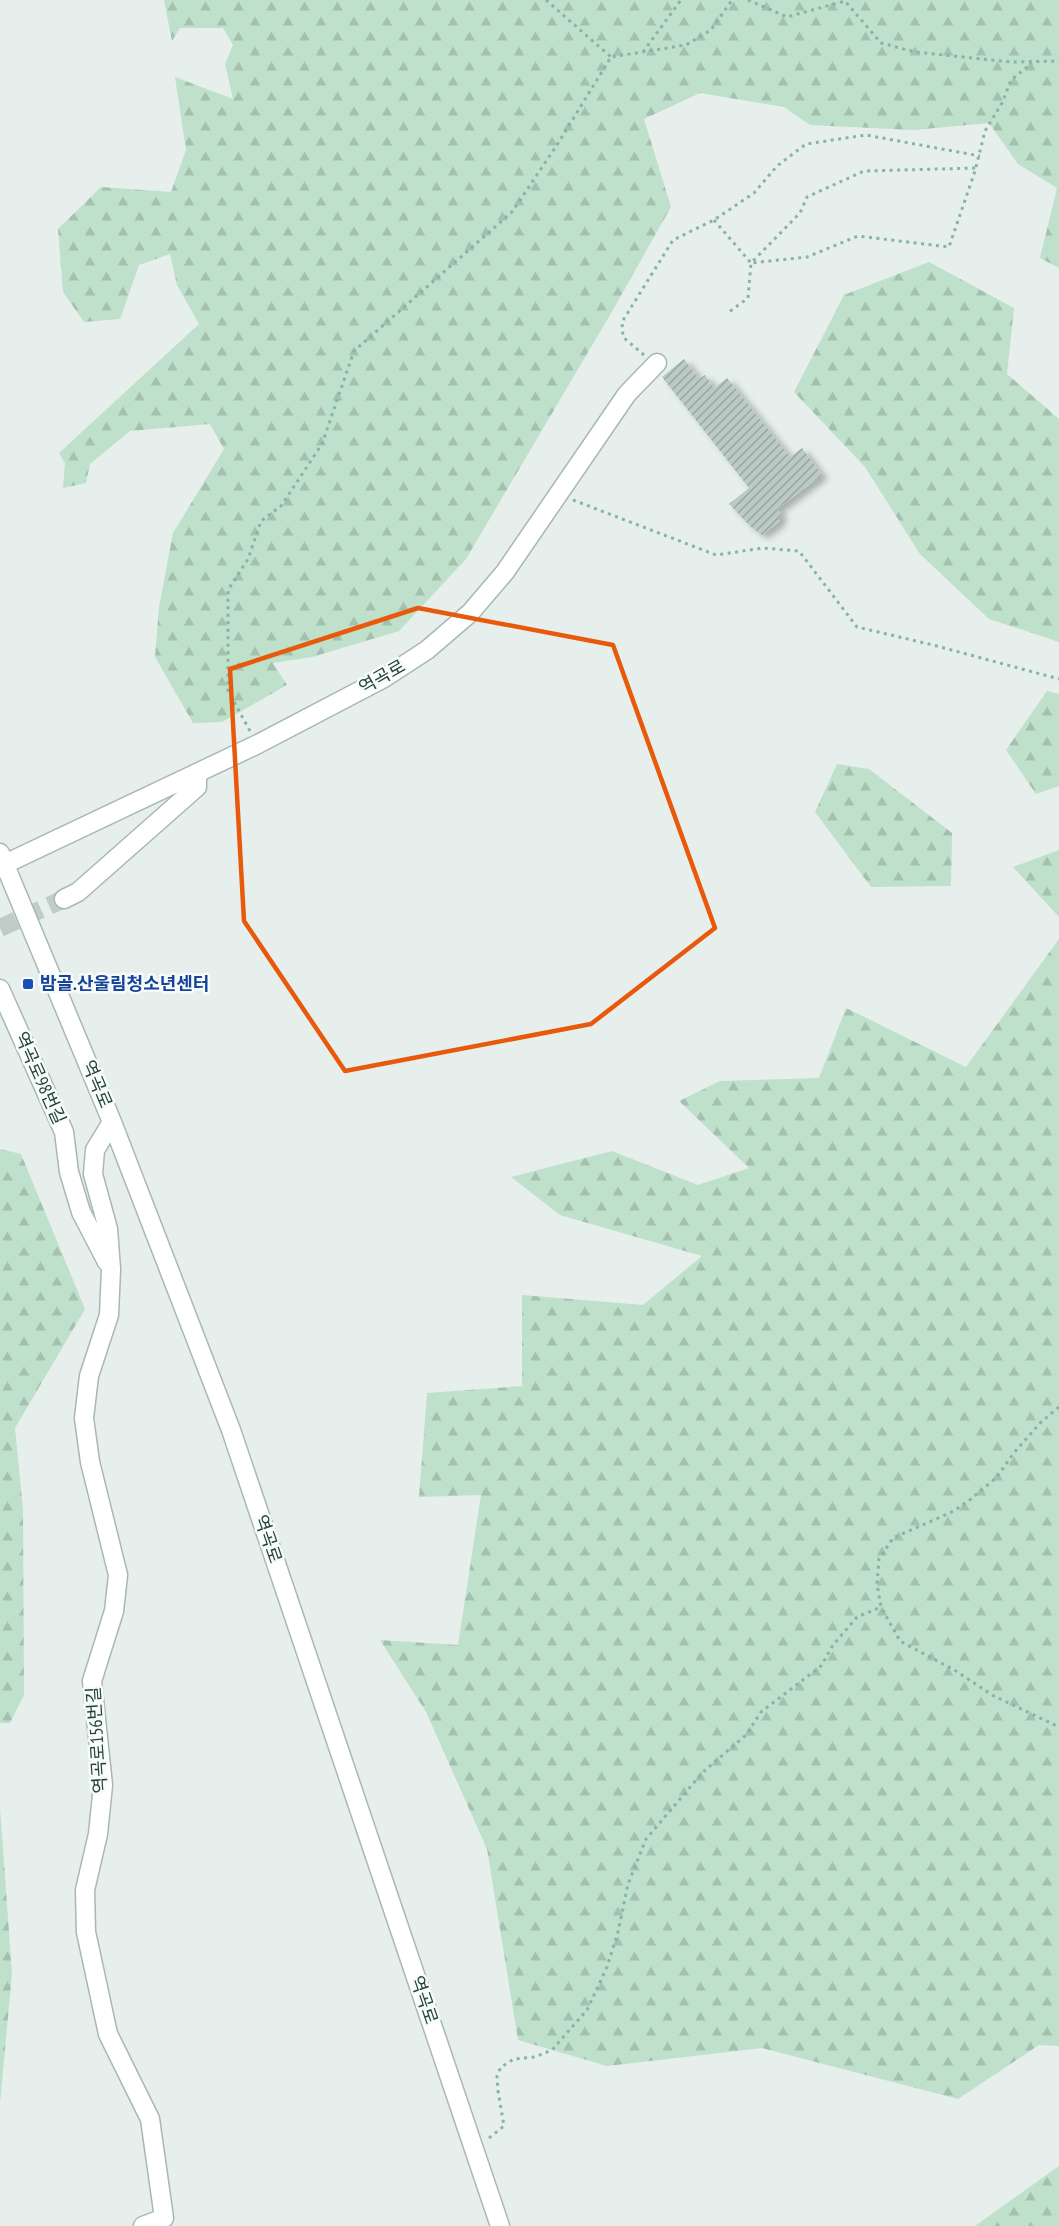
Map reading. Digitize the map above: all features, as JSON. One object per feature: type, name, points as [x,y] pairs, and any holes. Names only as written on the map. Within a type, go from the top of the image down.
[{"type":"street","name":"역곡로","points":[[500,2226],[231,1430],[112,1122],[2,858],[197,773],[384,678],[427,650],[470,614],[505,572],[651,360]]},
{"type":"street","points":[[64,899],[78,892],[197,787],[197,773]]},
{"type":"street","name":"역곡로98번길","points":[[0,989],[64,1132],[69,1172],[81,1212],[111,1269]]},
{"type":"street","name":"역곡로156번길","points":[[112,1122],[94,1150],[93,1173],[108,1229],[111,1269],[109,1315],[89,1376],[84,1418],[90,1462],[118,1575],[114,1611],[92,1681],[103,1785],[98,1834],[84,1890],[86,1932],[108,2034],[150,2119],[168,2222]]},
{"type":"street","points":[[143,2226],[168,2222]]},
{"type":"path","points":[[546,0],[611,57],[686,45],[711,30],[732,0]]},
{"type":"path","points":[[642,53],[681,0]]},
{"type":"path","points":[[748,0],[787,17],[845,1],[881,42],[915,52],[1011,62],[1059,61]]},
{"type":"path","points":[[252,736],[228,691],[228,590],[248,559],[261,521],[281,506],[322,444],[354,351],[512,212],[557,145],[611,57]]},
{"type":"path","points":[[751,262],[807,257],[858,236],[949,247],[980,156],[985,130],[1002,103],[1011,80],[1034,62]]},
{"type":"path","points":[[651,360],[623,337],[622,322],[673,240],[714,220],[754,193],[777,166],[806,144],[866,135],[980,156]]},
{"type":"path","points":[[729,312],[748,298],[751,262],[800,213],[807,197],[864,171],[975,168]]},
{"type":"path","points":[[714,220],[751,262]]},
{"type":"path","points":[[559,495],[716,555],[764,548],[799,551],[857,627],[1059,679]]},
{"type":"path","points":[[1059,1407],[1040,1423],[1013,1454],[997,1477],[971,1499],[954,1511],[893,1538],[879,1559],[877,1584],[881,1607],[900,1641],[956,1671],[992,1695],[1059,1727]]},
{"type":"path","points":[[474,2149],[504,2126],[497,2076],[501,2067],[514,2059],[535,2057],[552,2050],[587,2010],[607,1968],[618,1932],[628,1884],[646,1839],[703,1772],[746,1735],[761,1712],[821,1666],[833,1646],[857,1617],[881,1607]]},
{"type":"highlighted area","points":[[418,608],[613,645],[715,928],[591,1024],[345,1071],[244,921],[230,669]]},
{"type":"green space","points":[[164,0],[1059,0],[1059,268],[1040,258],[1057,188],[1018,164],[989,123],[914,130],[810,125],[784,107],[700,93],[644,119],[671,207],[466,559],[399,631],[312,657],[273,663],[287,685],[222,722],[193,723],[155,657],[159,607],[173,533],[224,449],[210,424],[130,431],[90,464],[86,483],[63,488],[65,463],[59,453],[199,324],[177,285],[170,254],[139,265],[120,319],[84,322],[63,292],[58,229],[101,187],[171,192],[186,150],[175,77],[233,99],[225,64],[233,45],[223,28],[180,28],[172,41]]},
{"type":"green space","points":[[929,262],[1014,308],[1007,374],[1059,419],[1059,642],[989,619],[920,554],[865,467],[794,392],[844,295]]},
{"type":"green space","points":[[1047,691],[1059,694],[1059,786],[1036,794],[1006,750]]},
{"type":"green space","points":[[837,764],[869,769],[952,833],[951,886],[871,887],[815,812]]},
{"type":"green space","points":[[1059,850],[1059,917],[1013,867]]},
{"type":"green space","points":[[1059,939],[1059,2046],[1039,2045],[958,2099],[762,2048],[607,2066],[518,2040],[487,1849],[426,1712],[380,1640],[458,1645],[481,1495],[419,1497],[427,1393],[522,1386],[522,1295],[643,1305],[702,1256],[560,1215],[511,1177],[612,1151],[698,1185],[749,1168],[679,1101],[720,1081],[819,1078],[846,1008],[966,1067]]},
{"type":"green space","points":[[0,1149],[21,1154],[85,1309],[15,1428],[23,1510],[24,1695],[10,1723],[0,1723]]},
{"type":"green space","points":[[0,1807],[12,1974],[0,2104]]},
{"type":"green space","points":[[1059,2166],[1059,2226],[975,2226]]},
{"type":"building","points":[[684,359],[699,379],[705,375],[714,388],[727,378],[790,457],[802,448],[822,475],[777,509],[782,516],[778,519],[780,521],[762,535],[729,504],[749,488],[662,377]]},
{"type":"tunnel","points":[[0,928],[64,899]]},
{"type":"place","name":"밤골.산울림청소년센터","points":[[28,984]]}]
